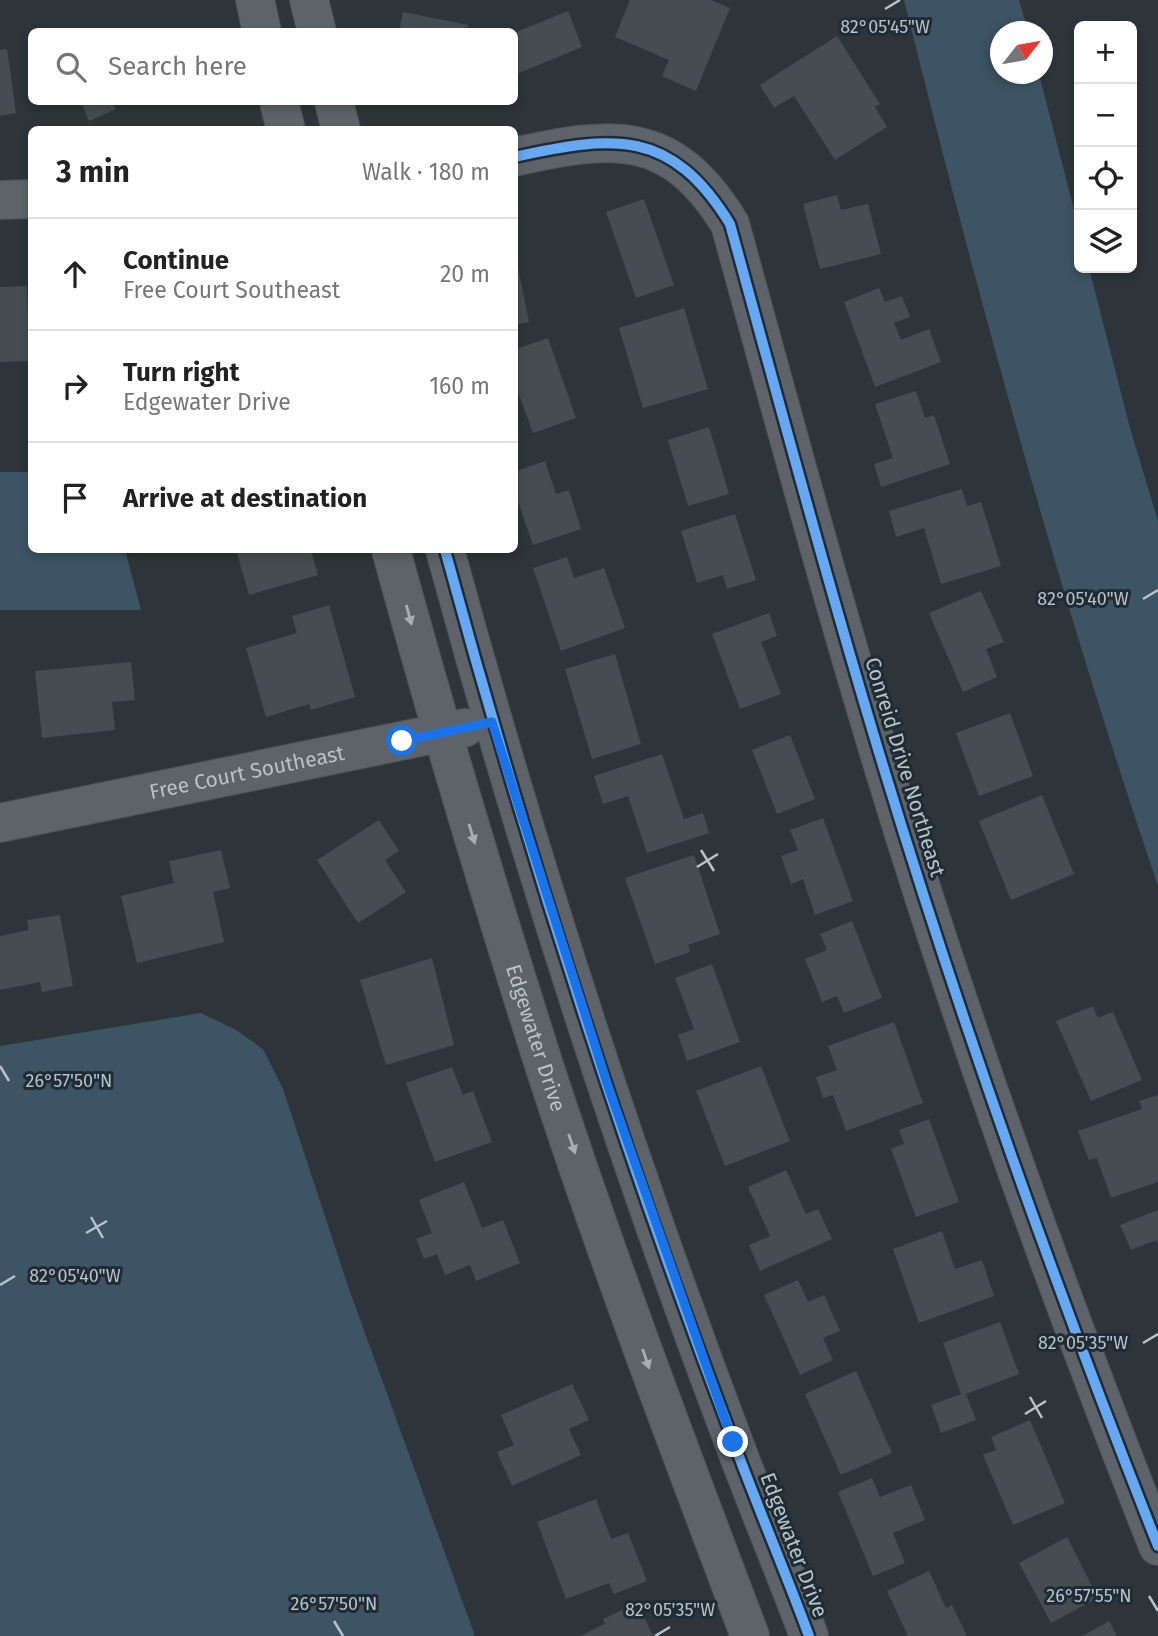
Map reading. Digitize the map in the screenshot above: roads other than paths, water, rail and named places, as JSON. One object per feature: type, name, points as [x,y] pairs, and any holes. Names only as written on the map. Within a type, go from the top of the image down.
[{"type":"street","points":[[255,0],[261,28]]},
{"type":"street","points":[[309,0],[316,28]]},
{"type":"street","points":[[280,105],[285,126]]},
{"type":"street","points":[[335,105],[340,126]]},
{"type":"street","name":"Conreid Drive Northeast","points":[[518,156],[569,145],[607,141],[647,148],[681,166],[710,192],[730,224],[833,597],[939,943],[1058,1285],[1158,1546]]},
{"type":"street","points":[[0,200],[28,199]]},
{"type":"street","name":"Edgewater Drive","points":[[392,553],[441,733],[544,1064],[694,1488],[750,1636]]},
{"type":"street","name":"Edgewater Drive","points":[[446,553],[492,722],[608,1086],[745,1473],[809,1636]]},
{"type":"street","name":"Free Court Southeast","points":[[0,823],[492,722]]},
{"type":"street","points":[[694,1488],[745,1473]]},
{"type":"water","points":[[904,0],[1019,0],[1025,21],[990,21],[990,84],[1042,84],[1074,210],[1074,273],[1090,273],[1130,428],[1158,521],[1158,886],[1054,556],[961,223]]},
{"type":"water","points":[[0,472],[28,472],[28,553],[126,553],[141,610],[0,610]]},
{"type":"water","points":[[201,1013],[236,1030],[263,1049],[283,1089],[349,1289],[475,1636],[0,1636],[0,1046]]}]
